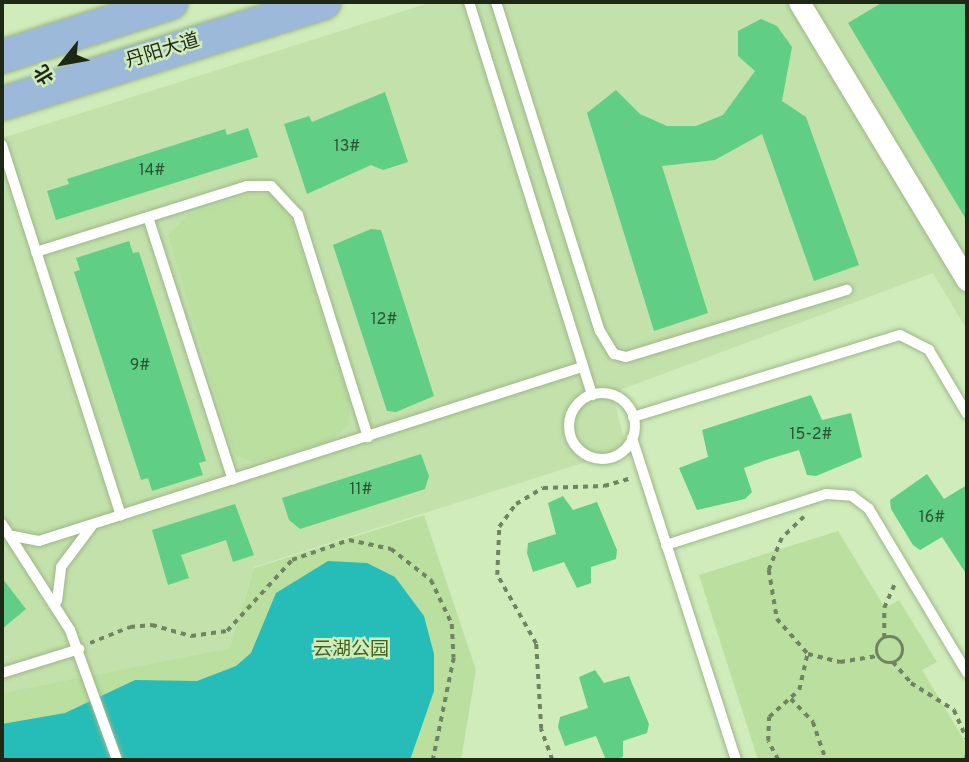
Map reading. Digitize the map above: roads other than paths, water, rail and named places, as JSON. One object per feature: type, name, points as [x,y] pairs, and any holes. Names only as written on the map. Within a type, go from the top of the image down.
[{"type":"main road","points":[[2,56],[171,2]]},
{"type":"main road","name":"丹阳大道","points":[[2,103],[324,2]]},
{"type":"main road","points":[[95,26],[109,69]]},
{"type":"street","points":[[799,2],[967,279]]},
{"type":"lane","points":[[469,2],[592,395]]},
{"type":"lane","points":[[501,3],[600,331],[614,354],[626,357],[847,290]]},
{"type":"lane","points":[[2,145],[121,515]]},
{"type":"lane","points":[[2,187],[14,183]]},
{"type":"lane","points":[[36,252],[255,184],[284,193],[298,215],[368,437]]},
{"type":"lane","points":[[148,217],[233,480]]},
{"type":"lane","points":[[633,417],[900,335],[929,350],[967,414]]},
{"type":"lane","points":[[11,535],[39,541],[583,367]]},
{"type":"lane","points":[[632,438],[621,453],[602,459],[576,445],[571,416],[592,395],[612,395],[633,417],[632,438],[736,760]]},
{"type":"lane","points":[[666,545],[844,493],[869,509],[967,673]]},
{"type":"lane","points":[[2,524],[58,607],[79,649],[93,683],[117,760]]},
{"type":"lane","points":[[58,607],[56,577],[95,524]]},
{"type":"lane","points":[[2,673],[79,649]]},
{"type":"water","name":"云湖公园","points":[[328,561],[367,563],[395,577],[424,616],[434,654],[434,691],[410,760],[2,760],[2,724],[65,713],[135,680],[197,681],[236,666],[251,653],[276,593]]}]
